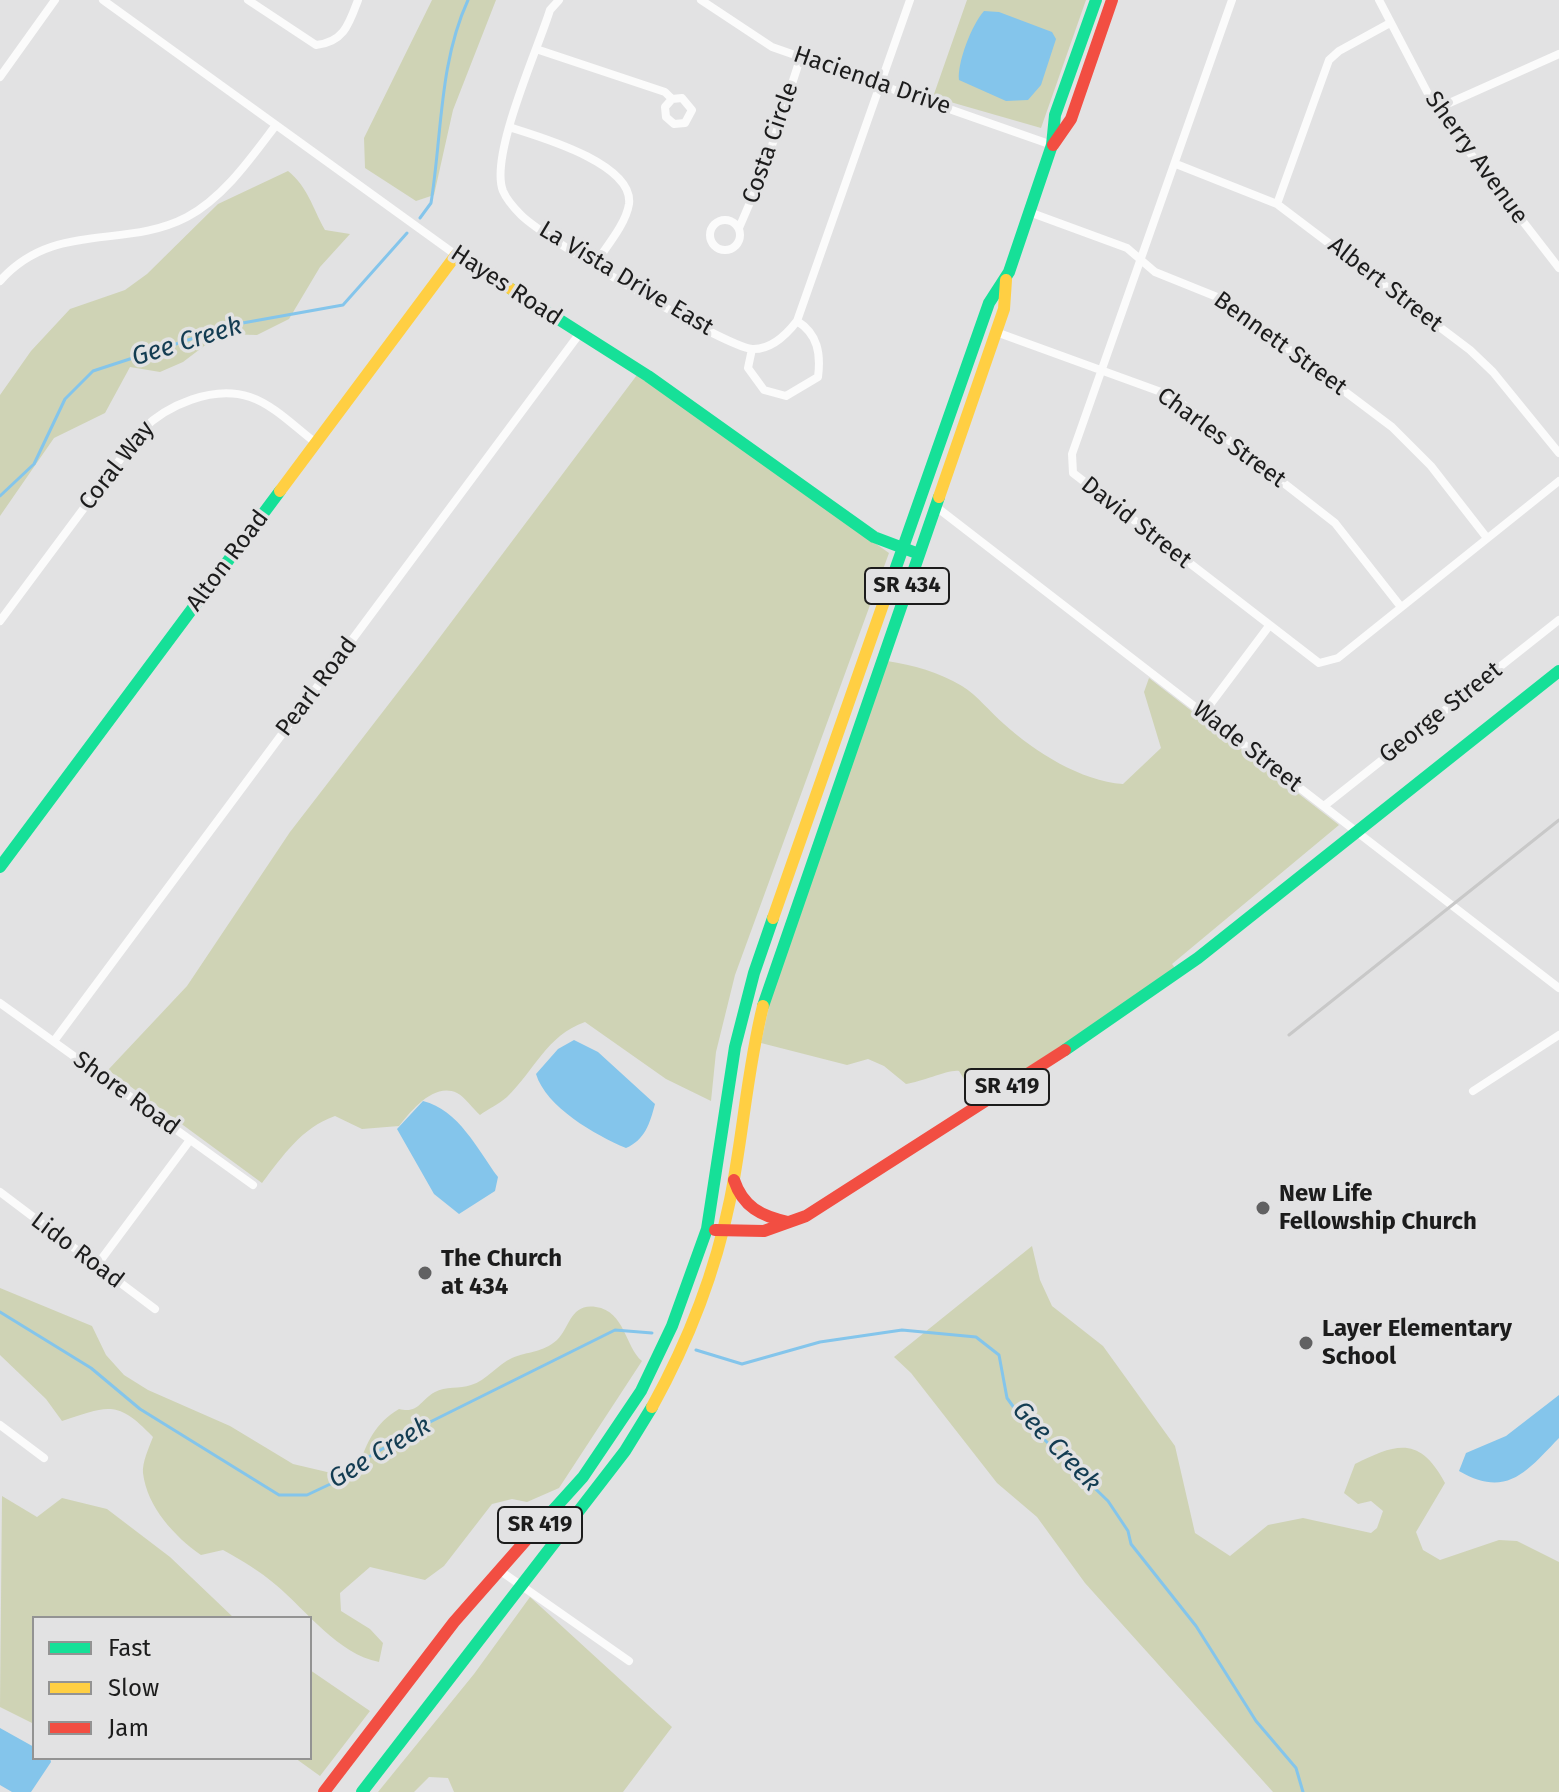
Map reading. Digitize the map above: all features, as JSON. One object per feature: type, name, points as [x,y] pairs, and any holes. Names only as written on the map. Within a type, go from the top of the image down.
[{"type":"main road","name":"SR 434","points":[[723,1231],[734,1179],[747,1073],[759,1017],[1004,309],[1006,279],[1052,145],[1055,115],[1096,0]]},
{"type":"main road","name":"SR 434","points":[[1052,145],[1071,119],[1112,0]]},
{"type":"main road","name":"Hayes Road","points":[[456,255],[648,376],[874,537],[919,554]]},
{"type":"main road","name":"Alton Road","points":[[0,867],[456,255]]},
{"type":"main road","name":"SR 434","points":[[707,1229],[740,1022],[792,863],[989,303],[1006,279]]},
{"type":"main road","name":"SR 419","points":[[324,1792],[421,1663],[583,1477],[625,1417],[672,1326],[707,1229],[764,1231],[793,1223],[1113,1019],[1198,958],[1559,671]]},
{"type":"main road","points":[[792,863],[793,884],[799,896]]},
{"type":"main road","points":[[734,1179],[741,1200],[757,1214],[793,1223]]},
{"type":"main road","name":"SR 419","points":[[362,1792],[610,1471],[656,1401],[698,1311],[723,1231]]},
{"type":"street","points":[[0,77],[55,0]]},
{"type":"street","name":"Hayes Road","points":[[103,0],[456,255]]},
{"type":"street","points":[[248,0],[316,45],[340,38],[348,27],[358,0]]},
{"type":"street","name":"La Vista Drive East","points":[[559,0],[550,10],[539,50],[509,127],[500,173],[503,191],[521,215],[595,264],[694,324],[752,349]]},
{"type":"street","name":"Hacienda Drive","points":[[701,0],[759,40],[1052,145]]},
{"type":"street","points":[[797,321],[810,331],[821,353],[818,377],[786,396],[764,390],[748,368],[752,349],[770,345],[797,321],[910,0]]},
{"type":"street","name":"David Street","points":[[1232,0],[1072,454],[1073,473],[1313,660],[1327,662],[1338,658],[1559,481]]},
{"type":"street","name":"Sherry Avenue","points":[[1379,0],[1436,109],[1559,268]]},
{"type":"street","points":[[1277,204],[1329,60],[1339,51],[1390,23]]},
{"type":"street","points":[[539,50],[665,92],[672,99]]},
{"type":"street","points":[[1436,109],[1559,54]]},
{"type":"street","name":"Costa Circle","points":[[739,228],[764,170],[801,56]]},
{"type":"street","points":[[0,281],[19,261],[38,250],[163,225],[186,217],[220,192],[276,125]]},
{"type":"street","points":[[509,127],[581,151],[600,163],[625,189],[630,199],[627,212],[595,264]]},
{"type":"street","name":"Albert Street","points":[[1176,164],[1277,204],[1470,350],[1493,372],[1559,453]]},
{"type":"street","name":"Bennett Street","points":[[1029,212],[1127,248],[1155,272],[1222,299],[1392,427],[1431,466],[1487,538]]},
{"type":"street","name":"Charles Street","points":[[996,332],[1172,396],[1344,532],[1401,607]]},
{"type":"street","name":"Pearl Road","points":[[54,1041],[580,333]]},
{"type":"street","name":"Coral Way","points":[[0,621],[142,430],[158,414],[191,401],[236,395],[268,407],[316,443]]},
{"type":"street","name":"Wade Street","points":[[935,506],[1559,988]]},
{"type":"street","name":"George Street","points":[[1324,806],[1559,620]]},
{"type":"street","points":[[1203,714],[1269,626]]},
{"type":"street","name":"Shore Road","points":[[0,1003],[253,1185]]},
{"type":"street","points":[[1473,1091],[1559,1035]]},
{"type":"street","points":[[97,1265],[190,1140]]},
{"type":"street","name":"Lido Road","points":[[0,1192],[155,1309]]},
{"type":"street","points":[[0,1425],[44,1458]]},
{"type":"street","points":[[499,1570],[629,1661]]},
{"type":"green space","points":[[432,0],[496,0],[453,110],[434,195],[416,201],[365,168],[364,138]]},
{"type":"green space","points":[[967,0],[1086,0],[1041,128],[933,97]]},
{"type":"green space","points":[[288,171],[305,191],[325,230],[350,234],[320,267],[289,319],[257,335],[220,334],[183,362],[160,372],[130,367],[105,413],[54,438],[0,516],[0,395],[31,351],[70,309],[125,290],[147,274],[218,204]]},
{"type":"green space","points":[[637,375],[889,553],[735,975],[716,1052],[711,1101],[666,1079],[585,1022],[561,1036],[507,1097],[480,1115],[457,1093],[440,1091],[424,1100],[399,1126],[362,1129],[335,1116],[302,1135],[262,1183],[108,1070],[187,986],[290,832]]},
{"type":"green space","points":[[887,661],[926,670],[953,681],[1044,754],[1075,771],[1123,784],[1161,748],[1144,692],[1149,678],[1339,825],[1172,964],[1175,968],[1109,1015],[977,1100],[959,1071],[906,1084],[884,1066],[868,1059],[847,1065],[761,1043],[771,997]]},
{"type":"green space","points":[[1032,1246],[1040,1280],[1052,1306],[1103,1346],[1175,1446],[1195,1533],[1230,1556],[1268,1525],[1303,1518],[1371,1533],[1377,1528],[1383,1511],[1371,1501],[1358,1504],[1344,1493],[1355,1464],[1395,1448],[1406,1448],[1426,1457],[1445,1483],[1416,1532],[1423,1550],[1440,1560],[1499,1540],[1517,1541],[1559,1562],[1559,1792],[1273,1792],[1085,1583],[1037,1517],[997,1483],[911,1373],[894,1357]]},
{"type":"green space","points":[[0,1288],[92,1326],[106,1355],[124,1375],[148,1390],[230,1426],[293,1464],[327,1472],[358,1468],[373,1434],[384,1420],[399,1409],[411,1410],[439,1390],[476,1383],[512,1358],[546,1347],[557,1340],[581,1309],[596,1307],[613,1315],[642,1361],[559,1488],[527,1502],[512,1499],[492,1504],[444,1566],[425,1580],[370,1567],[340,1593],[341,1611],[370,1629],[383,1643],[379,1662],[337,1641],[264,1575],[223,1550],[201,1555],[182,1539],[164,1520],[150,1498],[143,1473],[153,1437],[130,1416],[121,1411],[102,1409],[62,1421],[46,1399],[0,1355]]},
{"type":"green space","points":[[2,1496],[37,1517],[62,1498],[107,1509],[170,1557],[232,1616],[32,1616],[32,1723],[0,1707]]},
{"type":"green space","points":[[530,1597],[672,1727],[623,1792],[454,1792],[448,1778],[429,1777],[414,1792],[378,1792],[474,1674]]},
{"type":"green space","points":[[312,1671],[370,1711],[320,1776],[298,1760],[312,1760]]},
{"type":"water","points":[[984,11],[999,12],[1052,32],[1056,39],[1041,85],[1028,100],[1006,101],[959,80],[966,44]]},
{"type":"water","points":[[574,1040],[598,1052],[655,1104],[649,1124],[632,1145],[626,1148],[600,1136],[561,1108],[541,1086],[536,1074],[558,1049]]},
{"type":"water","points":[[423,1101],[436,1106],[457,1122],[498,1177],[495,1191],[459,1214],[434,1194],[397,1129]]},
{"type":"water","points":[[1559,1395],[1559,1438],[1526,1470],[1503,1482],[1476,1479],[1459,1471],[1466,1453],[1506,1436]]},
{"type":"water","points":[[0,1728],[32,1746],[32,1760],[51,1762],[31,1792],[12,1792],[0,1785]]},
{"type":"waterway","name":"Gee Creek","points":[[420,218],[431,203],[446,74],[468,0]]},
{"type":"waterway","name":"Gee Creek","points":[[0,496],[34,464],[65,399],[93,371],[237,324],[343,305],[407,233]]},
{"type":"waterway","name":"Gee Creek","points":[[0,1312],[91,1368],[140,1409],[279,1495],[307,1495],[341,1479],[360,1462],[418,1428],[615,1330],[652,1333]]},
{"type":"waterway","name":"Gee Creek","points":[[696,1350],[742,1364],[820,1342],[902,1330],[976,1337],[999,1355],[1007,1398],[1020,1416],[1108,1501],[1128,1531],[1131,1544],[1196,1626],[1256,1721],[1296,1768],[1303,1792]]},
{"type":"railway","points":[[1289,1035],[1559,820]]},
{"type":"traffic: fast","points":[[887,593],[989,303],[1009,272],[1052,145],[1055,115],[1096,0]]},
{"type":"traffic: fast","points":[[511,289],[648,376],[874,537],[919,554]]},
{"type":"traffic: fast","points":[[0,867],[280,491]]},
{"type":"traffic: fast","points":[[763,1006],[939,497]]},
{"type":"traffic: fast","points":[[1065,1050],[1198,958],[1559,671]]},
{"type":"traffic: fast","points":[[527,1539],[583,1477],[641,1391],[672,1326],[707,1229],[735,1047],[754,973],[773,918]]},
{"type":"traffic: fast","points":[[362,1792],[625,1451],[652,1407]]},
{"type":"traffic: slow","points":[[280,491],[456,255],[511,289]]},
{"type":"traffic: slow","points":[[939,497],[1004,309],[1006,280]]},
{"type":"traffic: slow","points":[[773,918],[887,593]]},
{"type":"traffic: slow","points":[[652,1407],[689,1332],[717,1254],[730,1200],[763,1006]]},
{"type":"traffic: jam","points":[[1053,145],[1071,119],[1112,0]]},
{"type":"traffic: jam","points":[[715,1230],[764,1231],[806,1216],[1065,1050]]},
{"type":"traffic: jam","points":[[734,1180],[742,1197],[754,1209],[788,1222]]},
{"type":"traffic: jam","points":[[324,1792],[454,1622],[527,1539]]},
{"type":"place","name":"New Life Fellowship Church","points":[[1263,1208]]},
{"type":"place","name":"The Church at 434","points":[[425,1273]]},
{"type":"place","name":"Layer Elementary School","points":[[1306,1343]]}]
